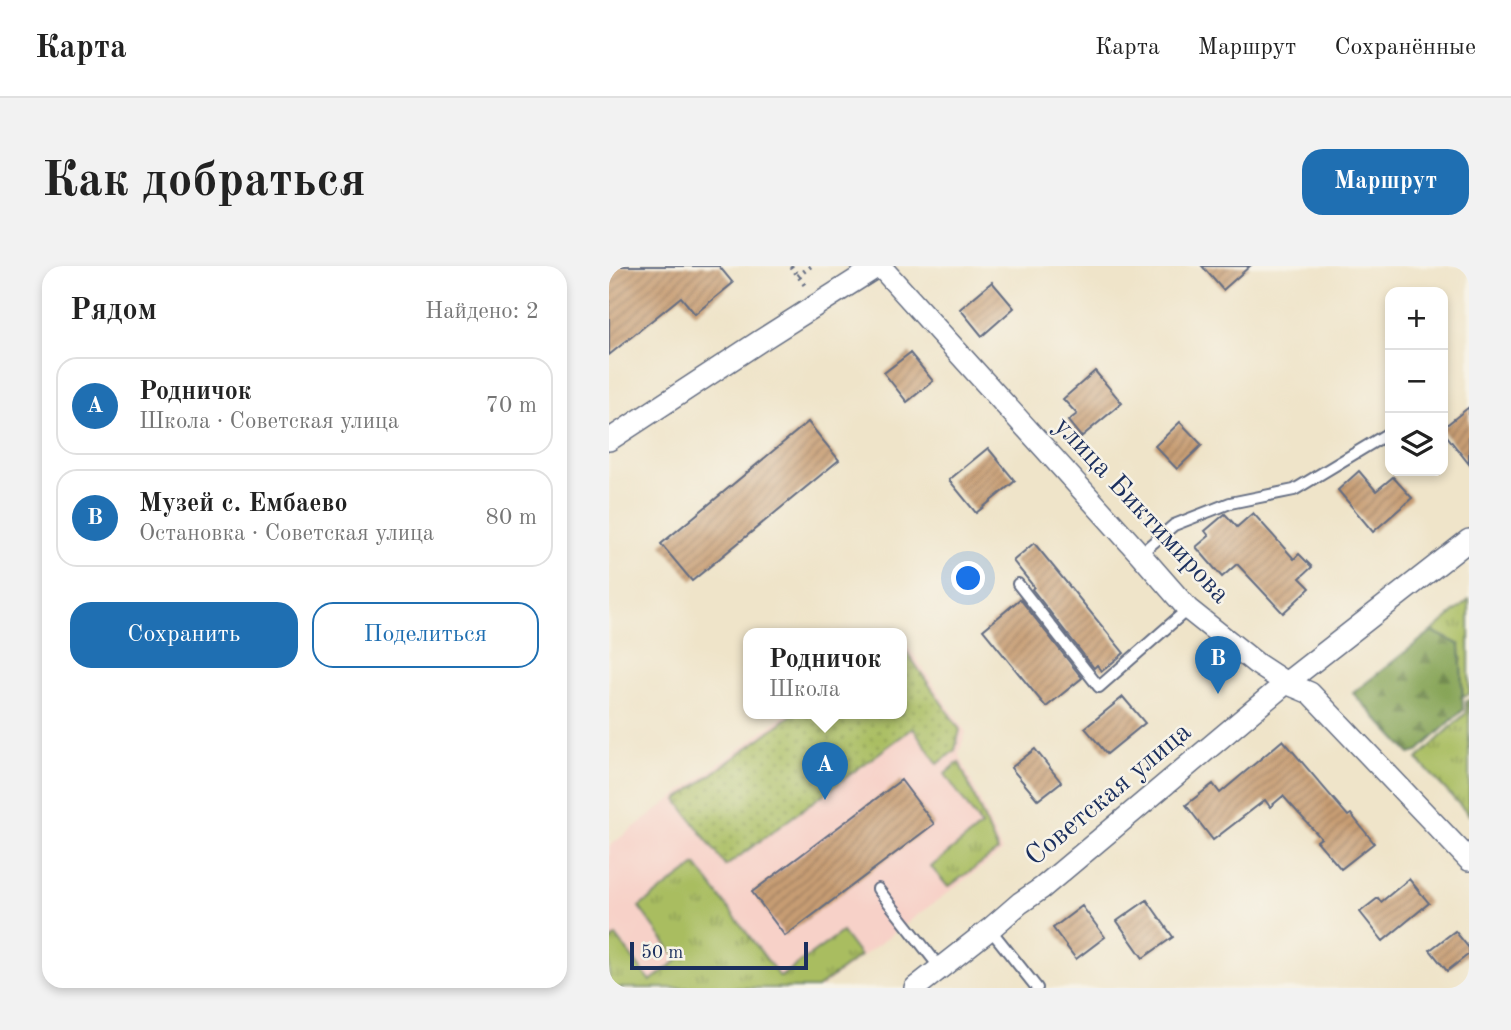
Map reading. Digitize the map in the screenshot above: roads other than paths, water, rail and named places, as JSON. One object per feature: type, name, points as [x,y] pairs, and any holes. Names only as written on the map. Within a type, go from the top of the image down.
[{"type":"street","points":[[609,440],[879,266]]},
{"type":"street","name":"улица Биктимирова","points":[[879,266],[1188,609],[1257,664],[1286,683],[1310,693],[1469,860]]},
{"type":"street","name":"Советская улица","points":[[915,988],[1286,683],[1469,540]]},
{"type":"lane","points":[[1140,554],[1174,525],[1230,503],[1294,490],[1385,435]]},
{"type":"lane","points":[[1018,584],[1100,687],[1188,609]]},
{"type":"lane","points":[[879,889],[941,969]]},
{"type":"lane","points":[[990,929],[1037,988]]},
{"type":"place","name":"Музей с. Ембаево","points":[[1218,694]]},
{"type":"place","name":"Родничок","points":[[825,800]]}]
